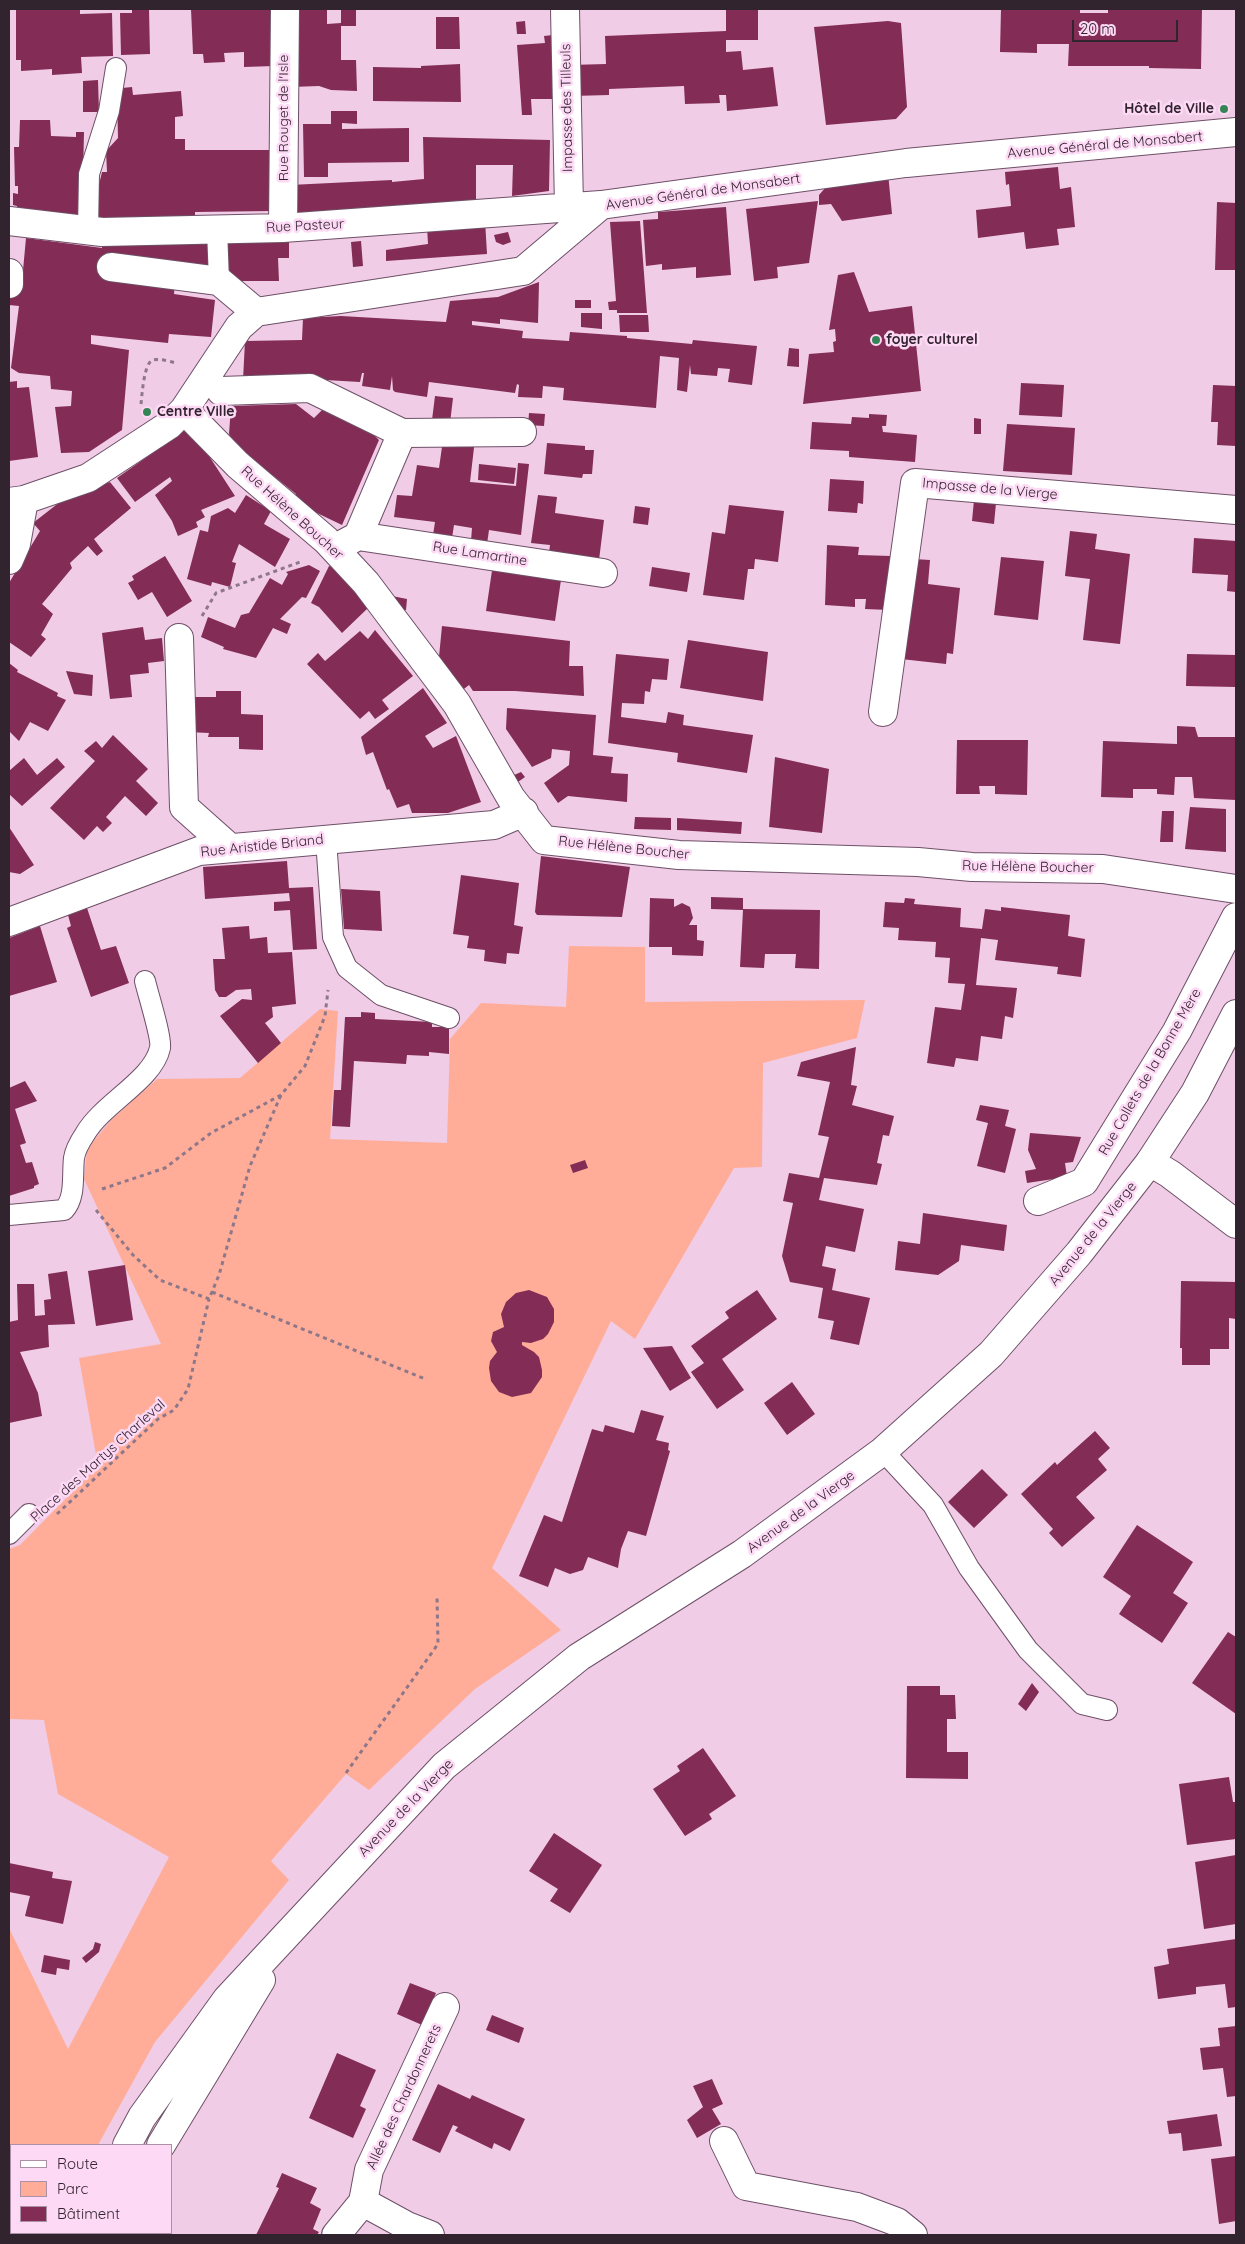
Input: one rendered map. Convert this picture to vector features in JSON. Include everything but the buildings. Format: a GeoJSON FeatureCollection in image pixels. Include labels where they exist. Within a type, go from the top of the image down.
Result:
{"type":"FeatureCollection","features":[{"type":"Feature","properties":{"kind":"street","name":"Rue Rouget de l'Isle"},"geometry":{"type":"LineString","coordinates":[[283,228],[285,9]]}},
{"type":"Feature","properties":{"kind":"street","name":"Impasse des Tilleuls"},"geometry":{"type":"LineString","coordinates":[[565,9],[569,208]]}},
{"type":"Feature","properties":{"kind":"street","name":"Avenue Général de Monsabert"},"geometry":{"type":"LineString","coordinates":[[256,312],[523,270],[601,205],[906,163],[1236,132]]}},
{"type":"Feature","properties":{"kind":"street","name":"Rue Pasteur"},"geometry":{"type":"LineString","coordinates":[[9,221],[102,232],[283,228],[601,205]]}},
{"type":"Feature","properties":{"kind":"street"},"geometry":{"type":"LineString","coordinates":[[9,560],[16,544],[16,501],[88,478],[169,426],[184,410],[239,327],[256,312],[219,281],[111,267]]}},
{"type":"Feature","properties":{"kind":"street"},"geometry":{"type":"LineString","coordinates":[[9,272],[9,284]]}},
{"type":"Feature","properties":{"kind":"street"},"geometry":{"type":"LineString","coordinates":[[221,391],[310,388],[402,433],[522,432]]}},
{"type":"Feature","properties":{"kind":"street","name":"Rue Hélène Boucher"},"geometry":{"type":"LineString","coordinates":[[184,410],[238,465],[334,549],[366,583],[457,704],[511,798],[524,812],[544,840],[679,855],[918,862],[972,867],[1103,868],[1236,889]]}},
{"type":"Feature","properties":{"kind":"street"},"geometry":{"type":"LineString","coordinates":[[334,549],[358,536],[402,433]]}},
{"type":"Feature","properties":{"kind":"street","name":"Impasse de la Vierge"},"geometry":{"type":"LineString","coordinates":[[883,712],[915,483],[1236,510]]}},
{"type":"Feature","properties":{"kind":"street","name":"Rue Lamartine"},"geometry":{"type":"LineString","coordinates":[[358,536],[603,573]]}},
{"type":"Feature","properties":{"kind":"street"},"geometry":{"type":"LineString","coordinates":[[179,638],[184,807],[230,848]]}},
{"type":"Feature","properties":{"kind":"street","name":"Rue Aristide Briand"},"geometry":{"type":"LineString","coordinates":[[9,922],[199,851],[494,825],[524,812]]}},
{"type":"Feature","properties":{"kind":"street","name":"Rue Collets de la Bonne Mère"},"geometry":{"type":"LineString","coordinates":[[1038,1200],[1084,1182],[1177,1031],[1236,917]]}},
{"type":"Feature","properties":{"kind":"street","name":"Avenue de la Vierge"},"geometry":{"type":"LineString","coordinates":[[128,2144],[142,2117],[227,1999],[444,1766],[579,1657],[742,1554],[884,1452],[991,1354],[1079,1254],[1150,1162],[1195,1093],[1236,1014]]}},
{"type":"Feature","properties":{"kind":"street"},"geometry":{"type":"LineString","coordinates":[[1150,1162],[1170,1174],[1236,1224]]}},
{"type":"Feature","properties":{"kind":"street","name":"Avenue de la Vierge"},"geometry":{"type":"LineString","coordinates":[[162,2144],[288,1935]]}},
{"type":"Feature","properties":{"kind":"street","name":"Allée des Chardonnerets"},"geometry":{"type":"LineString","coordinates":[[363,2202],[369,2170],[446,2007]]}},
{"type":"Feature","properties":{"kind":"street"},"geometry":{"type":"LineString","coordinates":[[724,2141],[746,2186],[857,2207],[897,2222],[913,2235]]}},
{"type":"Feature","properties":{"kind":"street"},"geometry":{"type":"LineString","coordinates":[[336,2235],[363,2202],[406,2226],[430,2235]]}},
{"type":"Feature","properties":{"kind":"lane"},"geometry":{"type":"LineString","coordinates":[[88,230],[88,174],[111,103],[116,68]]}},
{"type":"Feature","properties":{"kind":"lane"},"geometry":{"type":"LineString","coordinates":[[217,229],[219,281]]}},
{"type":"Feature","properties":{"kind":"lane"},"geometry":{"type":"LineString","coordinates":[[326,840],[333,937],[347,968],[381,995],[449,1018]]}},
{"type":"Feature","properties":{"kind":"lane"},"geometry":{"type":"LineString","coordinates":[[9,1215],[64,1210],[77,1196],[75,1156],[84,1134],[100,1113],[145,1074],[158,1054],[160,1046],[145,981]]}},
{"type":"Feature","properties":{"kind":"lane"},"geometry":{"type":"LineString","coordinates":[[884,1452],[933,1505],[969,1568],[1028,1650],[1082,1704],[1107,1710]]}},
{"type":"Feature","properties":{"kind":"lane"},"geometry":{"type":"LineString","coordinates":[[9,1534],[29,1514]]}},
{"type":"Feature","properties":{"kind":"path"},"geometry":{"type":"LineString","coordinates":[[179,638],[191,634],[216,594],[334,549]]}},
{"type":"Feature","properties":{"kind":"path","name":"Place des Martys Charleval"},"geometry":{"type":"LineString","coordinates":[[54,1517],[158,1419],[174,1410],[188,1389],[209,1299],[250,1166],[281,1095],[305,1066],[325,1016],[330,972],[347,968]]}},
{"type":"Feature","properties":{"kind":"path","name":"Place des Martys Charleval"},"geometry":{"type":"LineString","coordinates":[[77,1196],[165,1168],[211,1133],[281,1095]]}},
{"type":"Feature","properties":{"kind":"path"},"geometry":{"type":"LineString","coordinates":[[77,1196],[133,1255],[160,1280],[209,1299]]}},
{"type":"Feature","properties":{"kind":"path"},"geometry":{"type":"LineString","coordinates":[[212,1292],[425,1379]]}},
{"type":"Feature","properties":{"kind":"path"},"geometry":{"type":"LineString","coordinates":[[346,1773],[438,1644],[438,1596]]}},
{"type":"Feature","properties":{"kind":"green space"},"geometry":{"type":"Polygon","coordinates":[[[569,946],[645,947],[645,1002],[865,1000],[857,1038],[763,1063],[762,1167],[734,1168],[635,1339],[611,1321],[492,1568],[561,1630],[475,1689],[369,1790],[346,1774],[271,1861],[289,1880],[155,2042],[99,2144],[10,2144],[10,2234],[52,2234],[9,2235],[9,1928],[68,2049],[169,1857],[58,1794],[44,1720],[9,1719],[9,1549],[20,1545],[98,1466],[79,1358],[161,1344],[84,1179],[87,1149],[111,1120],[157,1079],[240,1078],[320,1009],[338,1011],[330,1139],[447,1143],[450,1039],[481,1003],[566,1007],[569,946]]]}},
{"type":"Feature","properties":{"kind":"place","name":"Hôtel de Ville"},"geometry":{"type":"Point","coordinates":[1224,109]}},
{"type":"Feature","properties":{"kind":"place","name":"foyer culturel"},"geometry":{"type":"Point","coordinates":[876,340]}},
{"type":"Feature","properties":{"kind":"place","name":"Centre Ville"},"geometry":{"type":"Point","coordinates":[147,412]}}]}
